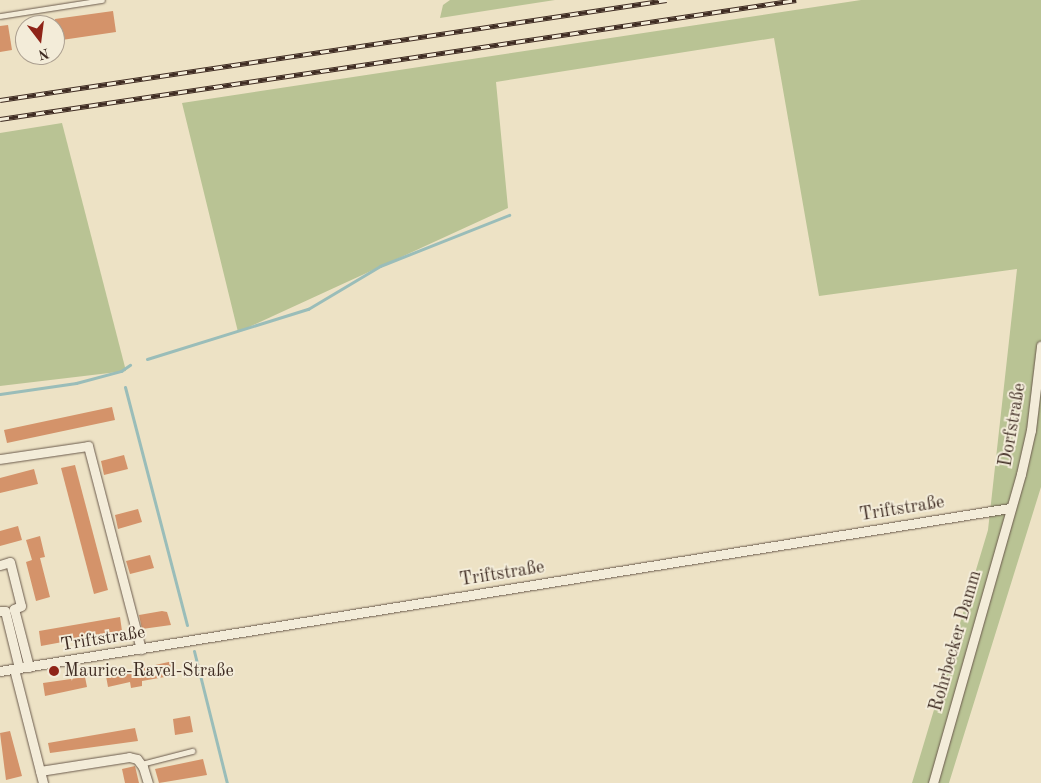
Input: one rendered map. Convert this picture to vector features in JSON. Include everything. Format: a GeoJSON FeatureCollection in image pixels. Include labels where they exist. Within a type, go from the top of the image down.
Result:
{"type":"FeatureCollection","features":[{"type":"Feature","properties":{"kind":"street","name":"Dorfstraße"},"geometry":{"type":"LineString","coordinates":[[1010,508],[1031,430],[1041,346]]}},
{"type":"Feature","properties":{"kind":"street"},"geometry":{"type":"LineString","coordinates":[[0,459],[88,446],[141,649]]}},
{"type":"Feature","properties":{"kind":"street","name":"Triftstraße"},"geometry":{"type":"LineString","coordinates":[[0,672],[1010,508]]}},
{"type":"Feature","properties":{"kind":"street","name":"Rohrbecker Damm"},"geometry":{"type":"LineString","coordinates":[[933,783],[1010,508]]}},
{"type":"Feature","properties":{"kind":"street"},"geometry":{"type":"LineString","coordinates":[[0,565],[10,562],[21,606],[6,611]]}},
{"type":"Feature","properties":{"kind":"street"},"geometry":{"type":"LineString","coordinates":[[6,611],[29,667]]}},
{"type":"Feature","properties":{"kind":"street"},"geometry":{"type":"LineString","coordinates":[[6,611],[43,783]]}},
{"type":"Feature","properties":{"kind":"street"},"geometry":{"type":"LineString","coordinates":[[40,771],[129,757],[141,764],[148,783]]}},
{"type":"Feature","properties":{"kind":"lane"},"geometry":{"type":"LineString","coordinates":[[0,16],[102,0]]}},
{"type":"Feature","properties":{"kind":"lane"},"geometry":{"type":"LineString","coordinates":[[141,764],[192,751]]}},
{"type":"Feature","properties":{"kind":"green space"},"geometry":{"type":"Polygon","coordinates":[[[450,0],[555,0],[440,18],[443,5],[450,0]]]}},
{"type":"Feature","properties":{"kind":"green space"},"geometry":{"type":"Polygon","coordinates":[[[861,0],[1041,0],[1041,487],[949,783],[912,783],[988,530],[1017,269],[819,296],[774,38],[496,82],[508,208],[238,332],[182,103],[861,0]]]}},
{"type":"Feature","properties":{"kind":"green space"},"geometry":{"type":"Polygon","coordinates":[[[62,123],[126,371],[0,386],[0,133],[62,123]]]}},
{"type":"Feature","properties":{"kind":"building"},"geometry":{"type":"Polygon","coordinates":[[[113,11],[116,32],[65,40],[65,18],[113,11]]]}},
{"type":"Feature","properties":{"kind":"building"},"geometry":{"type":"Polygon","coordinates":[[[8,25],[12,50],[0,52],[0,26],[8,25]]]}},
{"type":"Feature","properties":{"kind":"building"},"geometry":{"type":"Polygon","coordinates":[[[112,407],[115,420],[7,443],[4,430],[112,407]]]}},
{"type":"Feature","properties":{"kind":"building"},"geometry":{"type":"Polygon","coordinates":[[[124,455],[128,469],[104,475],[101,461],[124,455]]]}},
{"type":"Feature","properties":{"kind":"building"},"geometry":{"type":"Polygon","coordinates":[[[75,465],[108,590],[94,594],[61,468],[75,465]]]}},
{"type":"Feature","properties":{"kind":"building"},"geometry":{"type":"Polygon","coordinates":[[[34,469],[38,484],[0,493],[0,478],[34,469]]]}},
{"type":"Feature","properties":{"kind":"building"},"geometry":{"type":"Polygon","coordinates":[[[138,509],[142,522],[118,529],[115,515],[138,509]]]}},
{"type":"Feature","properties":{"kind":"building"},"geometry":{"type":"Polygon","coordinates":[[[18,526],[22,540],[0,546],[0,531],[18,526]]]}},
{"type":"Feature","properties":{"kind":"building"},"geometry":{"type":"Polygon","coordinates":[[[40,536],[45,557],[40,558],[50,597],[36,601],[26,562],[32,560],[26,540],[40,536]]]}},
{"type":"Feature","properties":{"kind":"building"},"geometry":{"type":"Polygon","coordinates":[[[150,555],[154,568],[130,574],[126,561],[150,555]]]}},
{"type":"Feature","properties":{"kind":"building"},"geometry":{"type":"Polygon","coordinates":[[[162,611],[167,612],[171,625],[142,629],[139,615],[162,611]]]}},
{"type":"Feature","properties":{"kind":"building"},"geometry":{"type":"Polygon","coordinates":[[[120,617],[122,631],[41,646],[39,631],[120,617]]]}},
{"type":"Feature","properties":{"kind":"building"},"geometry":{"type":"Polygon","coordinates":[[[173,661],[176,675],[142,681],[142,686],[131,688],[130,682],[108,687],[106,676],[173,661]]]}},
{"type":"Feature","properties":{"kind":"building"},"geometry":{"type":"Polygon","coordinates":[[[85,677],[87,687],[45,696],[43,683],[85,677]]]}},
{"type":"Feature","properties":{"kind":"building"},"geometry":{"type":"Polygon","coordinates":[[[190,716],[193,732],[175,735],[173,719],[190,716]]]}},
{"type":"Feature","properties":{"kind":"building"},"geometry":{"type":"Polygon","coordinates":[[[135,728],[138,741],[50,753],[48,743],[135,728]]]}},
{"type":"Feature","properties":{"kind":"building"},"geometry":{"type":"Polygon","coordinates":[[[10,731],[22,776],[6,780],[0,733],[10,731]]]}},
{"type":"Feature","properties":{"kind":"building"},"geometry":{"type":"Polygon","coordinates":[[[203,759],[207,775],[159,783],[155,769],[203,759]]]}},
{"type":"Feature","properties":{"kind":"building"},"geometry":{"type":"Polygon","coordinates":[[[135,766],[139,783],[125,783],[122,769],[135,766]]]}},
{"type":"Feature","properties":{"kind":"waterway"},"geometry":{"type":"LineString","coordinates":[[147,359],[308,309],[380,266],[509,215]]}},
{"type":"Feature","properties":{"kind":"waterway"},"geometry":{"type":"LineString","coordinates":[[0,394],[76,383],[121,371],[130,365]]}},
{"type":"Feature","properties":{"kind":"waterway"},"geometry":{"type":"LineString","coordinates":[[125,387],[187,625]]}},
{"type":"Feature","properties":{"kind":"waterway"},"geometry":{"type":"LineString","coordinates":[[194,651],[227,783]]}},
{"type":"Feature","properties":{"kind":"railway"},"geometry":{"type":"LineString","coordinates":[[0,100],[667,0]]}},
{"type":"Feature","properties":{"kind":"railway"},"geometry":{"type":"LineString","coordinates":[[0,119],[796,0]]}},
{"type":"Feature","properties":{"kind":"place","name":"Maurice-Ravel-Straße"},"geometry":{"type":"Point","coordinates":[54,671]}}]}
